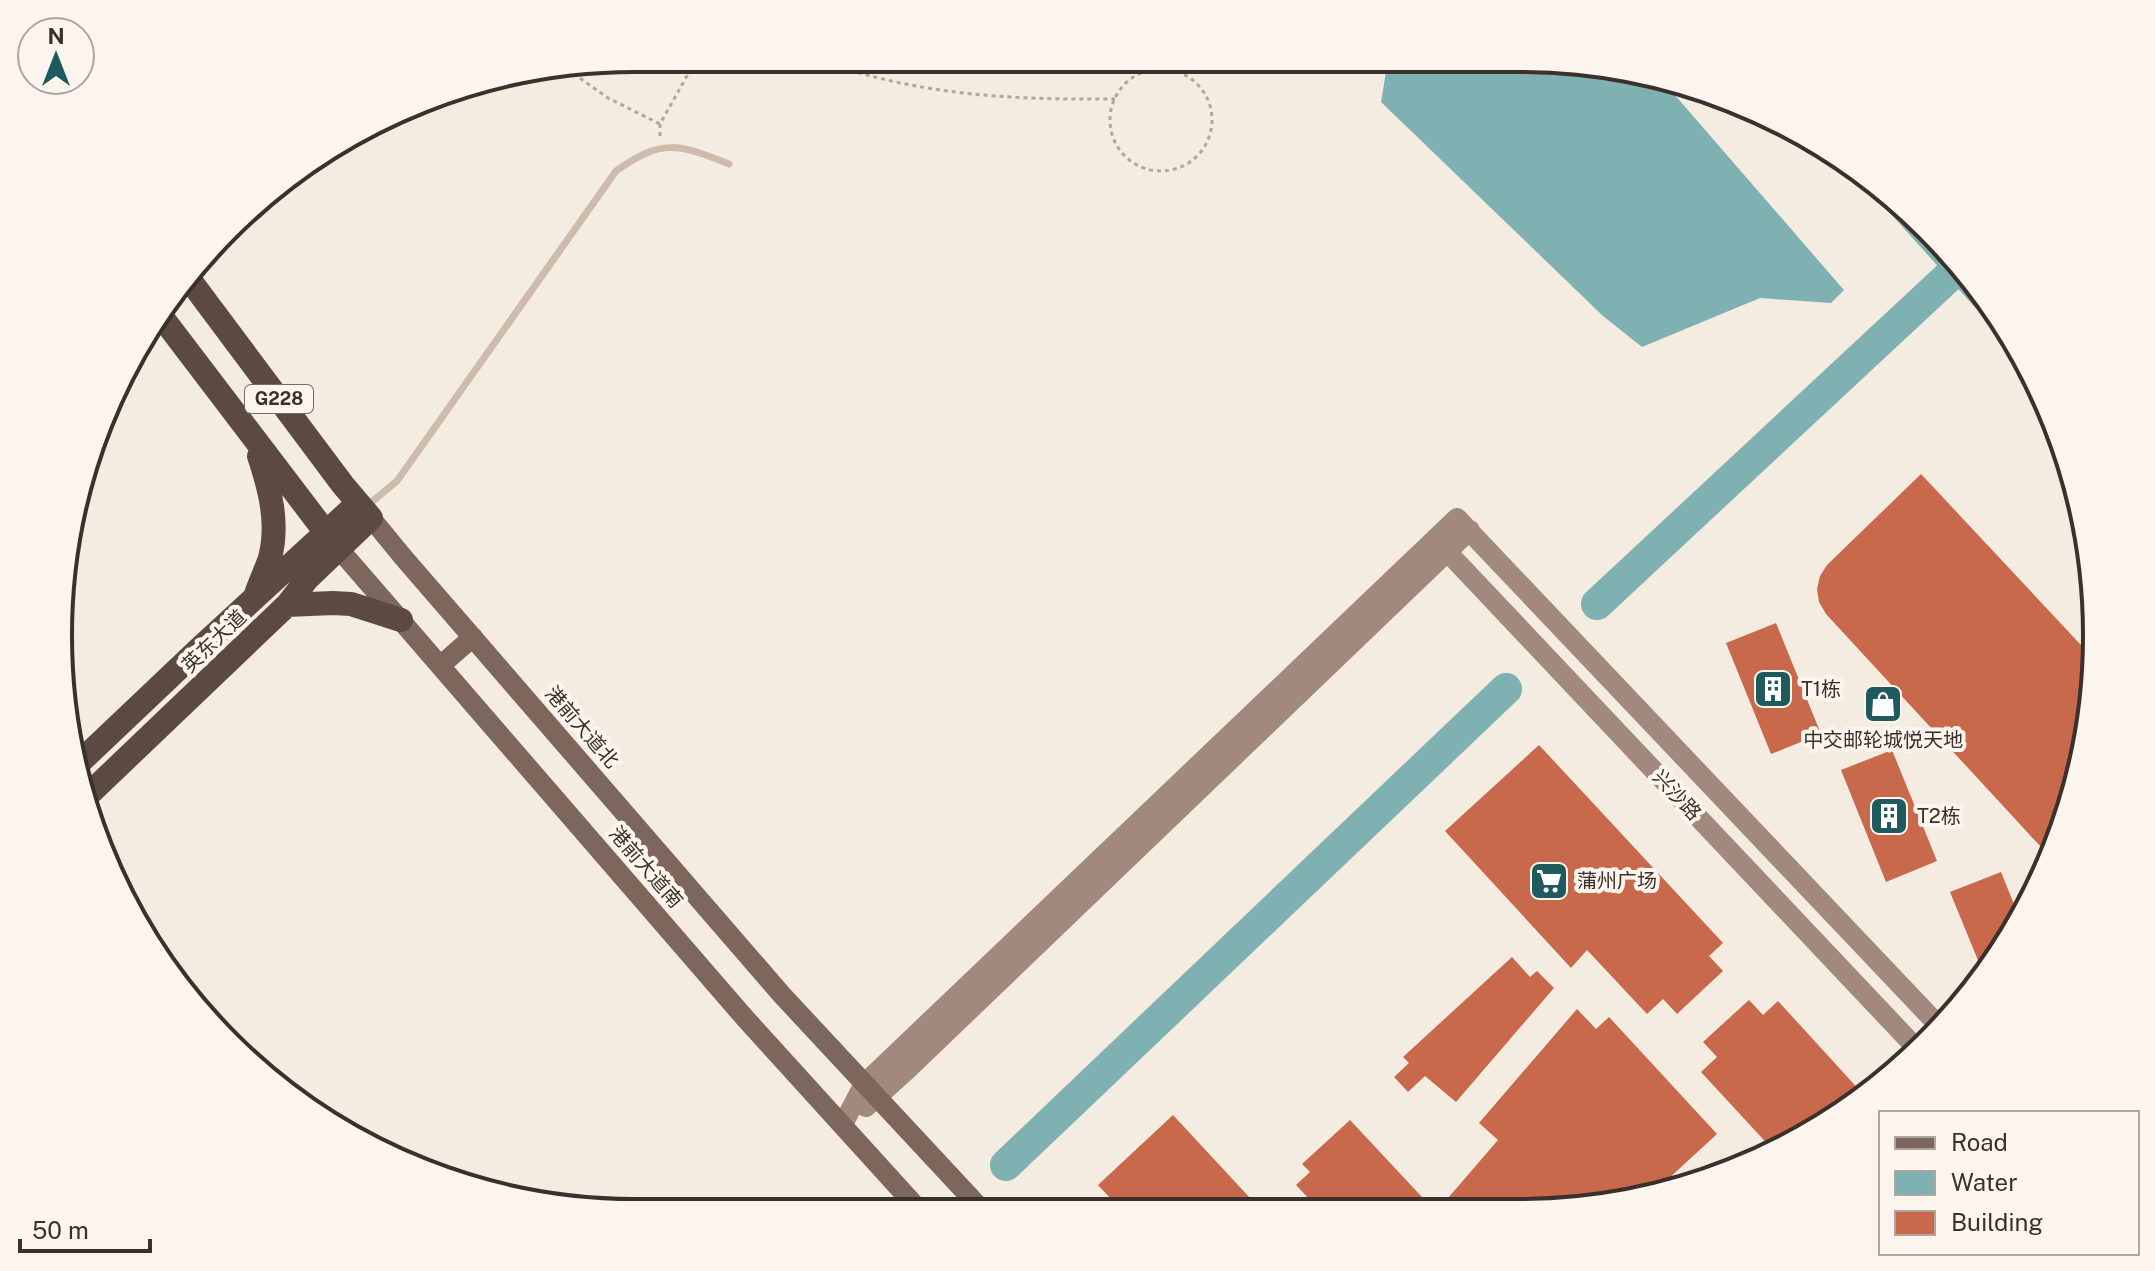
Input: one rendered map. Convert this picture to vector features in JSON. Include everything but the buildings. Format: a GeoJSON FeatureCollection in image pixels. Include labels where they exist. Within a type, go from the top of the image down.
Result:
{"type":"FeatureCollection","features":[{"type":"Feature","properties":{"kind":"highway","name":"港前大道北"},"geometry":{"type":"LineString","coordinates":[[194,285],[364,510]]}},
{"type":"Feature","properties":{"kind":"highway","name":"G228"},"geometry":{"type":"LineString","coordinates":[[166,323],[332,540]]}},
{"type":"Feature","properties":{"kind":"highway"},"geometry":{"type":"LineString","coordinates":[[232,409],[269,386]]}},
{"type":"Feature","properties":{"kind":"highway"},"geometry":{"type":"LineString","coordinates":[[254,438],[270,490],[274,532],[270,557],[254,600]]}},
{"type":"Feature","properties":{"kind":"highway","name":"英东大道"},"geometry":{"type":"LineString","coordinates":[[86,757],[254,600],[332,540],[364,510]]}},
{"type":"Feature","properties":{"kind":"highway","name":"英东大道"},"geometry":{"type":"LineString","coordinates":[[94,790],[287,605],[332,540]]}},
{"type":"Feature","properties":{"kind":"highway"},"geometry":{"type":"LineString","coordinates":[[287,605],[351,604],[401,620]]}},
{"type":"Feature","properties":{"kind":"main road","name":"港前大道北"},"geometry":{"type":"LineString","coordinates":[[364,510],[782,995],[972,1199]]}},
{"type":"Feature","properties":{"kind":"main road","name":"港前大道南"},"geometry":{"type":"LineString","coordinates":[[332,540],[744,1017],[909,1199]]}},
{"type":"Feature","properties":{"kind":"main road"},"geometry":{"type":"LineString","coordinates":[[440,666],[473,637]]}},
{"type":"Feature","properties":{"kind":"street","name":"兴沙路"},"geometry":{"type":"LineString","coordinates":[[1910,1041],[1441,545],[1464,524],[1932,1019]]}},
{"type":"Feature","properties":{"kind":"street"},"geometry":{"type":"LineString","coordinates":[[843,1124],[871,1091],[1441,545]]}},
{"type":"Feature","properties":{"kind":"lane"},"geometry":{"type":"LineString","coordinates":[[364,510],[397,481],[616,171],[638,155],[666,146],[729,164]]}},
{"type":"Feature","properties":{"kind":"path"},"geometry":{"type":"LineString","coordinates":[[661,148],[660,124],[689,72]]}},
{"type":"Feature","properties":{"kind":"path"},"geometry":{"type":"LineString","coordinates":[[857,72],[943,92],[1040,100],[1115,99]]}},
{"type":"Feature","properties":{"kind":"path"},"geometry":{"type":"LineString","coordinates":[[1144,72],[1127,81],[1115,99],[1110,126],[1114,142],[1137,165],[1169,171],[1186,165],[1200,155],[1209,140],[1213,123],[1211,105],[1203,89],[1190,77],[1179,72]]}},
{"type":"Feature","properties":{"kind":"path"},"geometry":{"type":"LineString","coordinates":[[576,75],[608,98],[660,124]]}},
{"type":"Feature","properties":{"kind":"water"},"geometry":{"type":"Polygon","coordinates":[[[1386,72],[1556,73],[1629,83],[1674,94],[1844,290],[1831,303],[1760,298],[1642,347],[1603,316],[1381,102],[1386,72]]]}},
{"type":"Feature","properties":{"kind":"water"},"geometry":{"type":"Polygon","coordinates":[[[1883,205],[1943,264],[1988,321],[1883,205]]]}},
{"type":"Feature","properties":{"kind":"pier"},"geometry":{"type":"Polygon","coordinates":[[[1674,94],[1681,96],[1847,288],[1847,293],[1674,94]]]}},
{"type":"Feature","properties":{"kind":"waterway"},"geometry":{"type":"LineString","coordinates":[[1597,604],[1951,274]]}},
{"type":"Feature","properties":{"kind":"waterway"},"geometry":{"type":"LineString","coordinates":[[1006,1165],[1506,689]]}},
{"type":"Feature","properties":{"kind":"place","name":"T1栋"},"geometry":{"type":"Point","coordinates":[1773,689]}},
{"type":"Feature","properties":{"kind":"place","name":"中交邮轮城悦天地"},"geometry":{"type":"Point","coordinates":[1883,704]}},
{"type":"Feature","properties":{"kind":"place","name":"T2栋"},"geometry":{"type":"Point","coordinates":[1889,816]}},
{"type":"Feature","properties":{"kind":"place","name":"蒲州广场"},"geometry":{"type":"Point","coordinates":[1549,881]}}]}
